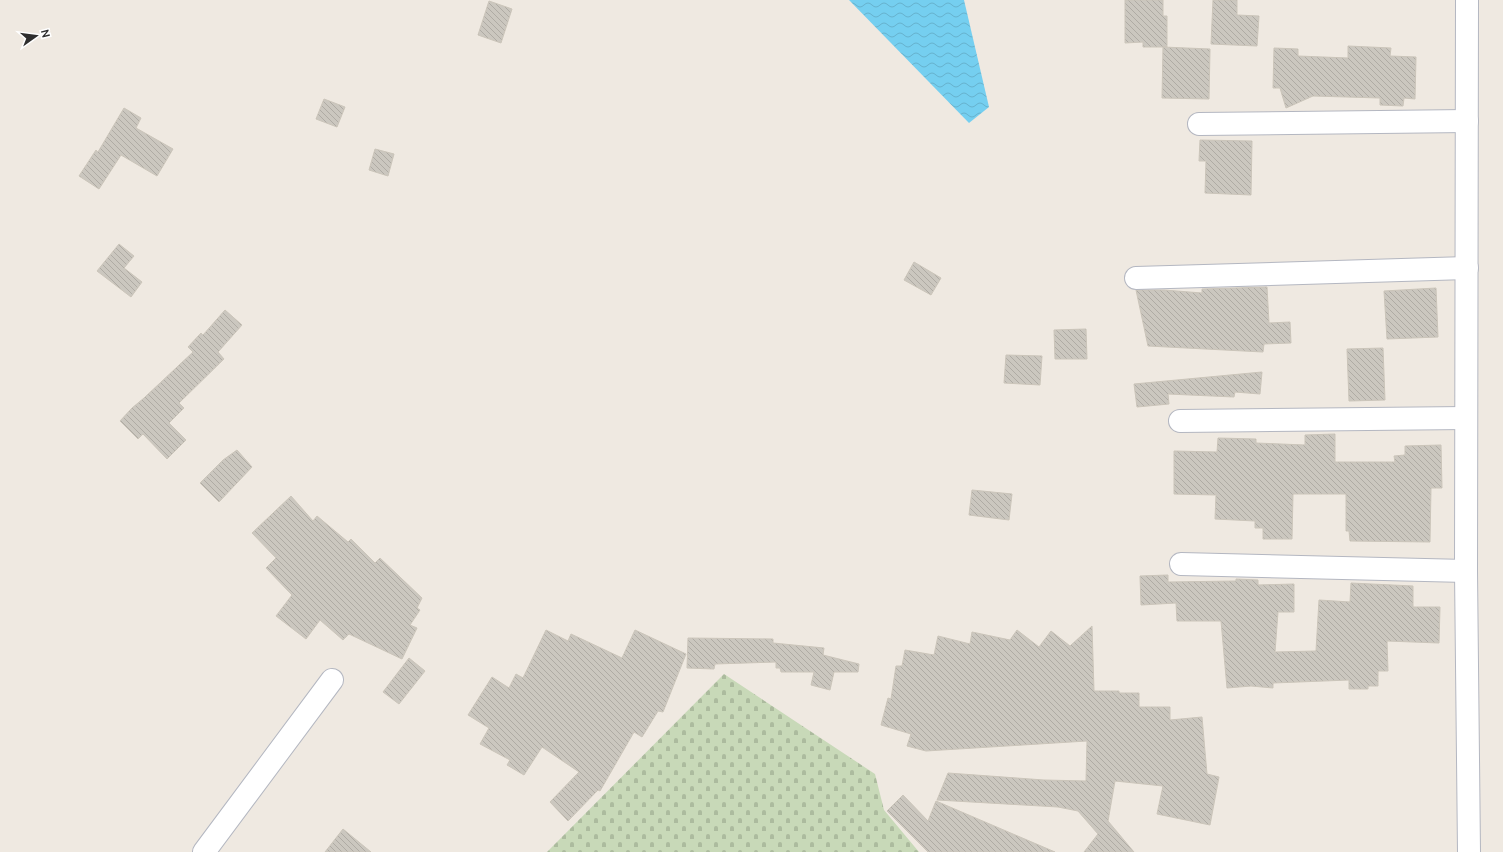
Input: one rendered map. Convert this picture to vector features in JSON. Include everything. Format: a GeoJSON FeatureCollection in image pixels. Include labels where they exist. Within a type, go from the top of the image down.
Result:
{"type":"FeatureCollection","features":[{"type":"Feature","properties":{"kind":"street"},"geometry":{"type":"LineString","coordinates":[[1467,0],[1466,571],[1469,852]]}},
{"type":"Feature","properties":{"kind":"street"},"geometry":{"type":"LineString","coordinates":[[1199,124],[1467,121]]}},
{"type":"Feature","properties":{"kind":"street"},"geometry":{"type":"LineString","coordinates":[[1136,278],[1467,268]]}},
{"type":"Feature","properties":{"kind":"street"},"geometry":{"type":"LineString","coordinates":[[1180,421],[1466,418]]}},
{"type":"Feature","properties":{"kind":"street"},"geometry":{"type":"LineString","coordinates":[[1181,564],[1466,571]]}},
{"type":"Feature","properties":{"kind":"street"},"geometry":{"type":"LineString","coordinates":[[204,852],[332,680]]}},
{"type":"Feature","properties":{"kind":"green space"},"geometry":{"type":"Polygon","coordinates":[[[724,674],[875,774],[884,810],[919,852],[547,852],[724,674]]]}},
{"type":"Feature","properties":{"kind":"water"},"geometry":{"type":"Polygon","coordinates":[[[849,0],[964,0],[989,107],[969,123],[849,0]]]}},
{"type":"Feature","properties":{"kind":"building"},"geometry":{"type":"Polygon","coordinates":[[[1125,0],[1163,0],[1163,16],[1167,16],[1167,47],[1143,47],[1143,42],[1125,43],[1125,0]]]}},
{"type":"Feature","properties":{"kind":"building"},"geometry":{"type":"Polygon","coordinates":[[[1213,0],[1237,0],[1237,15],[1259,16],[1257,46],[1211,44],[1213,0]]]}},
{"type":"Feature","properties":{"kind":"building"},"geometry":{"type":"Polygon","coordinates":[[[489,1],[512,9],[501,43],[478,35],[489,1]]]}},
{"type":"Feature","properties":{"kind":"building"},"geometry":{"type":"Polygon","coordinates":[[[1348,46],[1391,48],[1390,56],[1416,57],[1415,99],[1404,98],[1403,106],[1380,105],[1380,98],[1313,96],[1286,108],[1280,88],[1273,88],[1274,48],[1298,49],[1298,56],[1348,58],[1348,46]]]}},
{"type":"Feature","properties":{"kind":"building"},"geometry":{"type":"Polygon","coordinates":[[[1163,47],[1210,49],[1209,99],[1162,98],[1163,47]]]}},
{"type":"Feature","properties":{"kind":"building"},"geometry":{"type":"Polygon","coordinates":[[[324,99],[345,107],[337,127],[316,119],[324,99]]]}},
{"type":"Feature","properties":{"kind":"building"},"geometry":{"type":"Polygon","coordinates":[[[124,108],[141,118],[136,128],[173,149],[157,176],[121,155],[99,189],[79,176],[96,150],[98,152],[124,108]]]}},
{"type":"Feature","properties":{"kind":"building"},"geometry":{"type":"Polygon","coordinates":[[[1200,140],[1252,141],[1251,195],[1205,193],[1206,161],[1199,161],[1200,140]]]}},
{"type":"Feature","properties":{"kind":"building"},"geometry":{"type":"Polygon","coordinates":[[[375,149],[394,154],[388,176],[369,170],[375,149]]]}},
{"type":"Feature","properties":{"kind":"building"},"geometry":{"type":"Polygon","coordinates":[[[119,244],[134,256],[124,268],[142,282],[131,297],[97,271],[119,244]]]}},
{"type":"Feature","properties":{"kind":"building"},"geometry":{"type":"Polygon","coordinates":[[[914,262],[941,278],[931,295],[904,280],[914,262]]]}},
{"type":"Feature","properties":{"kind":"building"},"geometry":{"type":"Polygon","coordinates":[[[1267,287],[1269,323],[1290,322],[1291,343],[1264,344],[1263,352],[1148,346],[1136,290],[1164,290],[1202,293],[1202,289],[1267,287]]]}},
{"type":"Feature","properties":{"kind":"building"},"geometry":{"type":"Polygon","coordinates":[[[1436,288],[1438,337],[1387,339],[1384,291],[1436,288]]]}},
{"type":"Feature","properties":{"kind":"building"},"geometry":{"type":"Polygon","coordinates":[[[225,310],[242,325],[218,352],[224,359],[179,403],[184,408],[169,423],[186,440],[167,459],[143,434],[138,439],[120,421],[132,408],[193,352],[188,347],[201,333],[203,335],[225,310]]]}},
{"type":"Feature","properties":{"kind":"building"},"geometry":{"type":"Polygon","coordinates":[[[1086,329],[1087,359],[1055,359],[1054,330],[1086,329]]]}},
{"type":"Feature","properties":{"kind":"building"},"geometry":{"type":"Polygon","coordinates":[[[1383,348],[1385,400],[1349,401],[1347,349],[1383,348]]]}},
{"type":"Feature","properties":{"kind":"building"},"geometry":{"type":"Polygon","coordinates":[[[1006,355],[1042,356],[1040,385],[1004,383],[1006,355]]]}},
{"type":"Feature","properties":{"kind":"building"},"geometry":{"type":"Polygon","coordinates":[[[1262,372],[1260,394],[1235,392],[1234,397],[1168,394],[1169,404],[1137,407],[1134,384],[1262,372]]]}},
{"type":"Feature","properties":{"kind":"building"},"geometry":{"type":"Polygon","coordinates":[[[1335,434],[1335,462],[1395,462],[1394,456],[1405,455],[1405,446],[1441,445],[1442,488],[1431,488],[1430,542],[1350,541],[1349,531],[1346,531],[1346,494],[1293,494],[1292,539],[1263,539],[1263,528],[1255,528],[1255,521],[1215,519],[1216,495],[1174,494],[1174,451],[1217,452],[1218,438],[1256,439],[1256,443],[1305,445],[1305,435],[1335,434]]]}},
{"type":"Feature","properties":{"kind":"building"},"geometry":{"type":"Polygon","coordinates":[[[237,450],[252,467],[219,502],[200,483],[223,460],[237,450]]]}},
{"type":"Feature","properties":{"kind":"building"},"geometry":{"type":"Polygon","coordinates":[[[972,490],[1012,494],[1009,520],[969,515],[972,490]]]}},
{"type":"Feature","properties":{"kind":"building"},"geometry":{"type":"Polygon","coordinates":[[[291,496],[313,521],[317,516],[348,542],[351,539],[375,563],[380,558],[422,598],[417,608],[420,610],[410,625],[417,628],[402,659],[349,634],[343,640],[320,620],[306,639],[276,616],[292,595],[266,568],[276,558],[252,533],[291,496]]]}},
{"type":"Feature","properties":{"kind":"building"},"geometry":{"type":"Polygon","coordinates":[[[1168,575],[1168,582],[1236,581],[1236,579],[1258,580],[1258,585],[1294,584],[1294,612],[1278,612],[1275,652],[1316,651],[1319,600],[1350,602],[1351,583],[1413,586],[1413,607],[1440,607],[1439,643],[1387,641],[1388,671],[1378,671],[1378,686],[1368,686],[1368,689],[1349,689],[1349,680],[1273,683],[1273,688],[1251,686],[1227,688],[1221,621],[1177,621],[1176,603],[1141,605],[1140,576],[1168,575]]]}},
{"type":"Feature","properties":{"kind":"building"},"geometry":{"type":"Polygon","coordinates":[[[1092,626],[1094,691],[1139,693],[1139,707],[1170,707],[1170,720],[1202,717],[1207,774],[1219,777],[1210,825],[1157,814],[1163,786],[1115,781],[1108,821],[1134,852],[1084,852],[1098,834],[1078,811],[1058,807],[937,800],[948,773],[1044,780],[1086,781],[1087,741],[926,751],[907,746],[911,734],[881,725],[888,698],[891,699],[896,666],[902,666],[905,650],[934,655],[938,636],[970,644],[972,632],[1010,640],[1017,630],[1039,647],[1051,631],[1070,646],[1092,626]]]}},
{"type":"Feature","properties":{"kind":"building"},"geometry":{"type":"Polygon","coordinates":[[[546,630],[568,641],[571,634],[622,658],[635,630],[686,654],[663,712],[658,711],[642,737],[634,732],[600,791],[598,790],[568,821],[550,802],[579,772],[542,747],[524,775],[507,765],[510,760],[480,744],[489,728],[468,715],[492,677],[509,688],[516,674],[523,678],[546,630]]]}},
{"type":"Feature","properties":{"kind":"building"},"geometry":{"type":"Polygon","coordinates":[[[688,638],[773,639],[773,643],[824,648],[823,655],[859,664],[858,672],[834,672],[830,690],[811,685],[814,672],[781,672],[780,668],[776,668],[776,662],[715,664],[714,669],[687,668],[688,638]]]}},
{"type":"Feature","properties":{"kind":"building"},"geometry":{"type":"Polygon","coordinates":[[[409,658],[425,671],[399,704],[383,692],[409,658]]]}},
{"type":"Feature","properties":{"kind":"building"},"geometry":{"type":"Polygon","coordinates":[[[903,795],[928,821],[936,801],[1055,852],[928,852],[887,811],[903,795]]]}},
{"type":"Feature","properties":{"kind":"building"},"geometry":{"type":"Polygon","coordinates":[[[343,829],[371,852],[325,852],[343,829]]]}}]}
